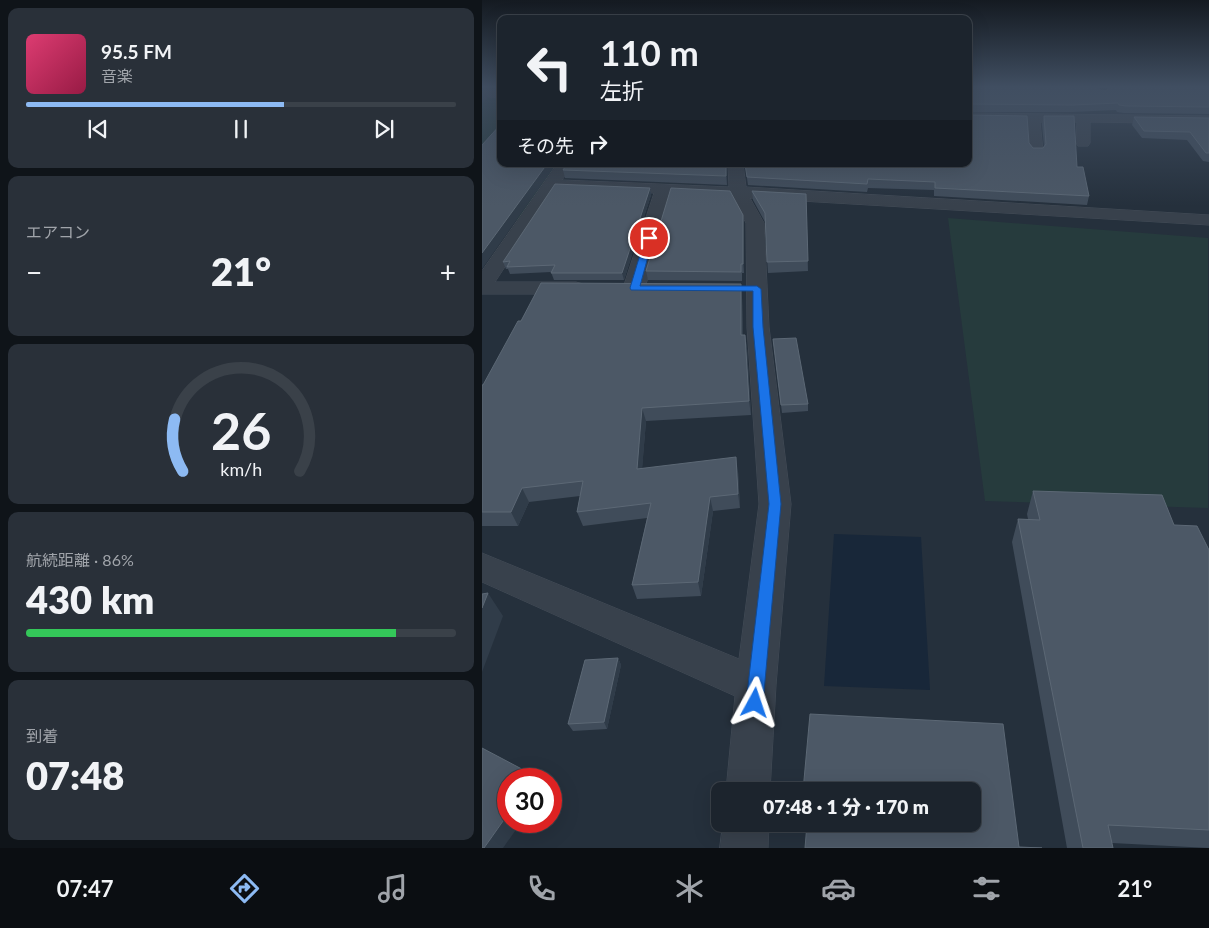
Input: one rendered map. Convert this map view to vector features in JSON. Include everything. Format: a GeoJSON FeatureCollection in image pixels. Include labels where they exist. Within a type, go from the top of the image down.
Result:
{"type":"FeatureCollection","features":[{"type":"Feature","properties":{"kind":"street"},"geometry":{"type":"LineString","coordinates":[[1033,127],[1036,152]]}},
{"type":"Feature","properties":{"kind":"street"},"geometry":{"type":"LineString","coordinates":[[1083,143],[1084,127]]}},
{"type":"Feature","properties":{"kind":"street"},"geometry":{"type":"LineString","coordinates":[[482,287],[563,167]]}},
{"type":"Feature","properties":{"kind":"street"},"geometry":{"type":"LineString","coordinates":[[552,184],[664,189],[737,178],[1208,220]]}},
{"type":"Feature","properties":{"kind":"street"},"geometry":{"type":"LineString","coordinates":[[737,178],[755,222],[748,289],[758,327],[775,504],[756,685],[749,782]]}},
{"type":"Feature","properties":{"kind":"street"},"geometry":{"type":"LineString","coordinates":[[482,287],[625,288],[664,189]]}},
{"type":"Feature","properties":{"kind":"street"},"geometry":{"type":"LineString","coordinates":[[482,568],[756,685]]}},
{"type":"Feature","properties":{"kind":"street"},"geometry":{"type":"LineString","coordinates":[[744,848],[745,832]]}},
{"type":"Feature","properties":{"kind":"green space"},"geometry":{"type":"Polygon","coordinates":[[[482,127],[497,127],[497,167],[554,167],[518,220],[482,221],[482,127]]]}},
{"type":"Feature","properties":{"kind":"green space"},"geometry":{"type":"Polygon","coordinates":[[[948,218],[1208,238],[1208,508],[985,501],[948,218]]]}},
{"type":"Feature","properties":{"kind":"water"},"geometry":{"type":"Polygon","coordinates":[[[834,534],[921,537],[930,690],[824,686],[834,534]]]}},
{"type":"Feature","properties":{"kind":"building"},"geometry":{"type":"Polygon","coordinates":[[[972,127],[1028,127],[1029,143],[1033,148],[1043,148],[1046,144],[1045,127],[1075,127],[1077,167],[1083,167],[1089,196],[935,188],[935,182],[868,179],[867,184],[747,177],[745,167],[972,167],[972,127]]]}},
{"type":"Feature","properties":{"kind":"building"},"geometry":{"type":"Polygon","coordinates":[[[1141,127],[1209,127],[1209,153],[1206,153],[1190,132],[1144,131],[1141,127]]]}},
{"type":"Feature","properties":{"kind":"building"},"geometry":{"type":"Polygon","coordinates":[[[497,128],[497,167],[545,167],[482,253],[482,145],[497,128]]]}},
{"type":"Feature","properties":{"kind":"building"},"geometry":{"type":"Polygon","coordinates":[[[565,167],[726,167],[726,176],[563,170],[565,167]]]}},
{"type":"Feature","properties":{"kind":"building"},"geometry":{"type":"Polygon","coordinates":[[[555,184],[650,188],[622,273],[551,273],[555,265],[507,267],[510,261],[503,262],[555,184]]]}},
{"type":"Feature","properties":{"kind":"building"},"geometry":{"type":"Polygon","coordinates":[[[671,188],[730,191],[743,215],[743,264],[741,264],[741,272],[646,271],[671,188]]]}},
{"type":"Feature","properties":{"kind":"building"},"geometry":{"type":"Polygon","coordinates":[[[752,191],[806,194],[808,261],[767,262],[765,213],[752,191]]]}},
{"type":"Feature","properties":{"kind":"building"},"geometry":{"type":"Polygon","coordinates":[[[541,283],[741,284],[741,335],[745,335],[749,401],[642,408],[637,469],[736,457],[738,494],[710,497],[698,582],[632,585],[651,503],[577,512],[583,481],[522,488],[511,512],[482,512],[482,385],[518,321],[521,321],[541,283]]]}},
{"type":"Feature","properties":{"kind":"building"},"geometry":{"type":"Polygon","coordinates":[[[796,338],[808,404],[781,405],[773,339],[796,338]]]}},
{"type":"Feature","properties":{"kind":"building"},"geometry":{"type":"Polygon","coordinates":[[[1033,491],[1162,495],[1174,525],[1197,526],[1209,550],[1209,830],[1108,825],[1113,848],[1083,848],[1018,519],[1040,520],[1033,491]]]}},
{"type":"Feature","properties":{"kind":"building"},"geometry":{"type":"Polygon","coordinates":[[[488,593],[482,608],[482,594],[488,593]]]}},
{"type":"Feature","properties":{"kind":"building"},"geometry":{"type":"Polygon","coordinates":[[[618,658],[604,722],[568,724],[585,660],[618,658]]]}},
{"type":"Feature","properties":{"kind":"building"},"geometry":{"type":"Polygon","coordinates":[[[810,714],[1003,724],[1019,847],[1042,848],[805,848],[806,832],[981,832],[981,782],[804,782],[810,714]]]}},
{"type":"Feature","properties":{"kind":"building"},"geometry":{"type":"Polygon","coordinates":[[[482,748],[520,768],[497,768],[497,830],[484,848],[482,848],[482,748]]]}},
{"type":"Feature","properties":{"kind":"route"},"geometry":{"type":"LineString","coordinates":[[649,238],[634,288],[757,289],[758,327],[775,504],[755,703]]}}]}
